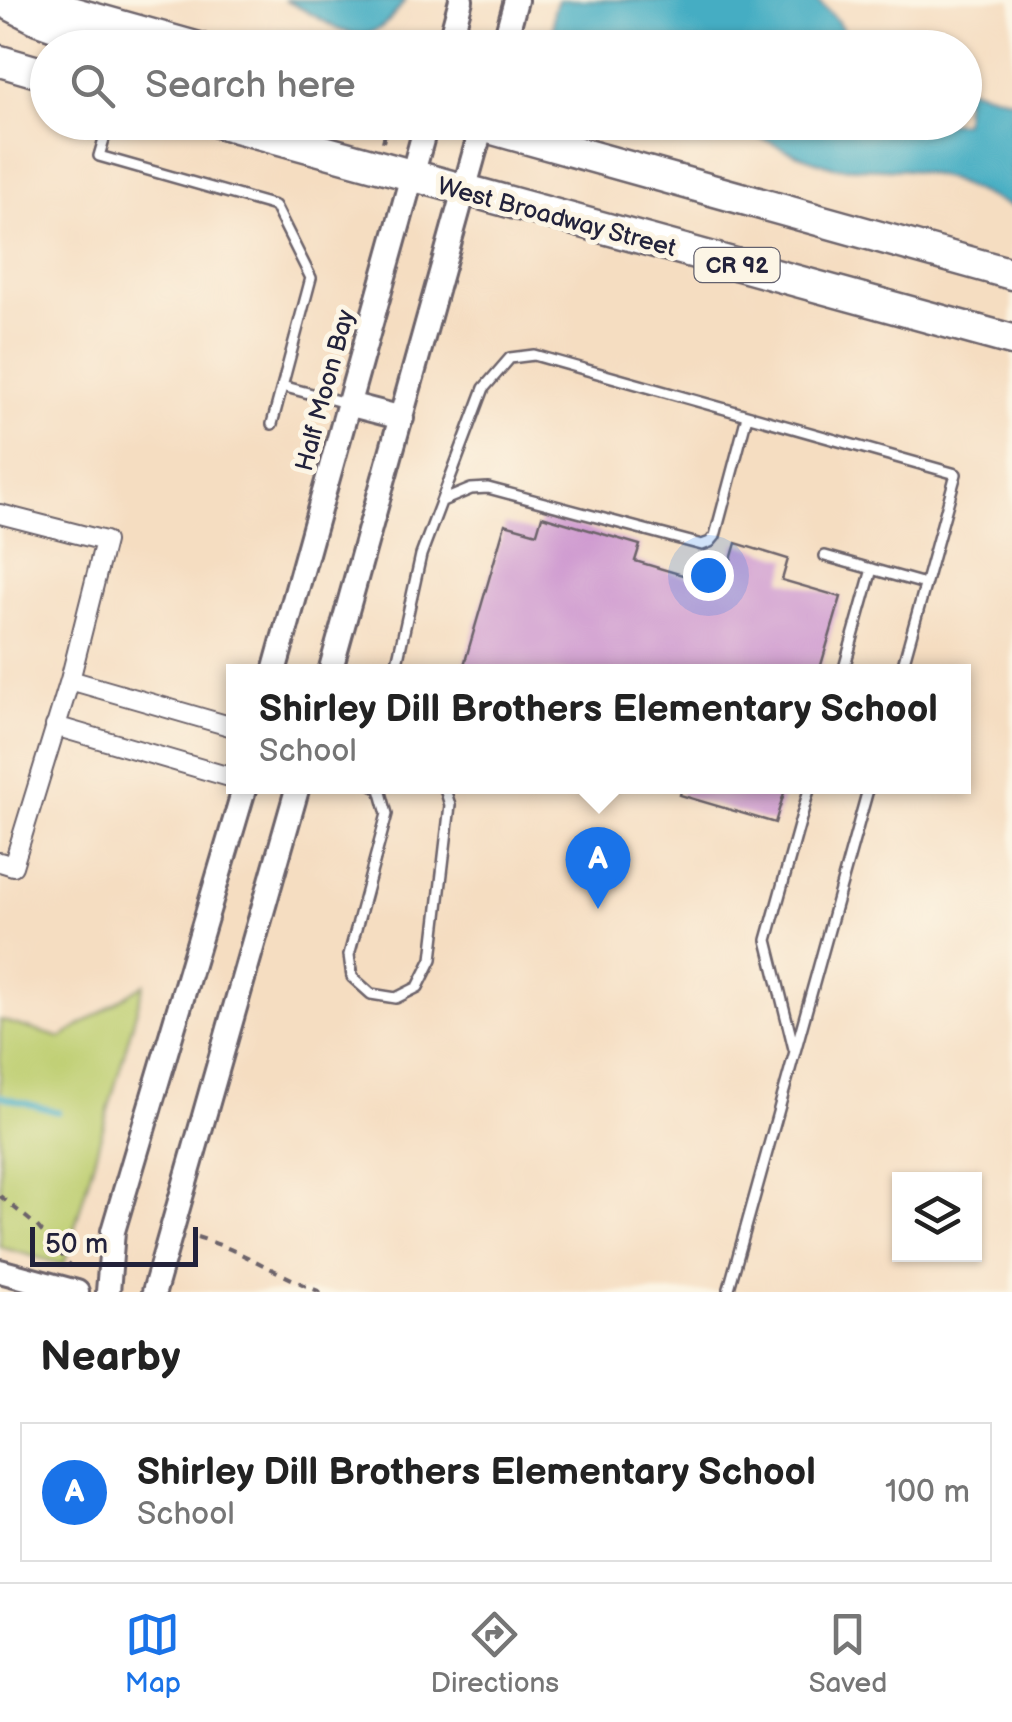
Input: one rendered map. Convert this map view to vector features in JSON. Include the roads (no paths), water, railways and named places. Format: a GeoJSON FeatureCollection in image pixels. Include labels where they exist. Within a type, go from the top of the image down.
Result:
{"type":"FeatureCollection","features":[{"type":"Feature","properties":{"kind":"main road"},"geometry":{"type":"LineString","coordinates":[[0,0],[70,30]]}},
{"type":"Feature","properties":{"kind":"main road"},"geometry":{"type":"LineString","coordinates":[[28,0],[135,30]]}},
{"type":"Feature","properties":{"kind":"main road"},"geometry":{"type":"LineString","coordinates":[[0,61],[30,69]]}},
{"type":"Feature","properties":{"kind":"main road","name":"West Broadway Street"},"geometry":{"type":"LineString","coordinates":[[281,140],[1012,340]]}},
{"type":"Feature","properties":{"kind":"main road","name":"CR 92"},"geometry":{"type":"LineString","coordinates":[[535,140],[1012,274]]}},
{"type":"Feature","properties":{"kind":"street"},"geometry":{"type":"LineString","coordinates":[[453,30],[461,0]]}},
{"type":"Feature","properties":{"kind":"street"},"geometry":{"type":"LineString","coordinates":[[508,30],[516,0]]}},
{"type":"Feature","properties":{"kind":"street","name":"Half Moon Bay"},"geometry":{"type":"LineString","coordinates":[[276,664],[422,140]]}},
{"type":"Feature","properties":{"kind":"street"},"geometry":{"type":"LineString","coordinates":[[332,664],[464,191],[475,140]]}},
{"type":"Feature","properties":{"kind":"street"},"geometry":{"type":"LineString","coordinates":[[348,404],[402,418]]}},
{"type":"Feature","properties":{"kind":"street"},"geometry":{"type":"LineString","coordinates":[[0,514],[105,542],[70,680],[7,864]]}},
{"type":"Feature","properties":{"kind":"street"},"geometry":{"type":"LineString","coordinates":[[70,680],[226,725]]}},
{"type":"Feature","properties":{"kind":"street"},"geometry":{"type":"LineString","coordinates":[[55,726],[226,776]]}},
{"type":"Feature","properties":{"kind":"street"},"geometry":{"type":"LineString","coordinates":[[108,1292],[113,1231],[242,794]]}},
{"type":"Feature","properties":{"kind":"street"},"geometry":{"type":"LineString","coordinates":[[154,1292],[296,794]]}},
{"type":"Feature","properties":{"kind":"street"},"geometry":{"type":"LineString","coordinates":[[0,1271],[76,1282]]}},
{"type":"Feature","properties":{"kind":"lane"},"geometry":{"type":"LineString","coordinates":[[104,140],[99,156],[275,206],[311,278],[272,424]]}},
{"type":"Feature","properties":{"kind":"lane"},"geometry":{"type":"LineString","coordinates":[[397,664],[422,555],[484,388],[510,358],[534,355],[956,474],[902,664]]}},
{"type":"Feature","properties":{"kind":"lane"},"geometry":{"type":"LineString","coordinates":[[282,386],[348,404]]}},
{"type":"Feature","properties":{"kind":"lane"},"geometry":{"type":"LineString","coordinates":[[442,501],[472,489],[488,488],[702,544],[710,542],[715,536],[747,416]]}},
{"type":"Feature","properties":{"kind":"lane"},"geometry":{"type":"LineString","coordinates":[[824,556],[925,584]]}},
{"type":"Feature","properties":{"kind":"lane"},"geometry":{"type":"LineString","coordinates":[[845,664],[872,569]]}},
{"type":"Feature","properties":{"kind":"lane"},"geometry":{"type":"LineString","coordinates":[[381,794],[386,814],[349,954],[352,977],[371,994],[396,998],[418,987],[432,959],[450,805],[447,794]]}},
{"type":"Feature","properties":{"kind":"lane"},"geometry":{"type":"LineString","coordinates":[[795,1051],[766,940],[808,794]]}},
{"type":"Feature","properties":{"kind":"lane"},"geometry":{"type":"LineString","coordinates":[[728,1292],[866,794]]}},
{"type":"Feature","properties":{"kind":"water"},"geometry":{"type":"Polygon","coordinates":[[[284,0],[405,0],[390,20],[376,30],[343,30],[284,0]]]}},
{"type":"Feature","properties":{"kind":"water"},"geometry":{"type":"Polygon","coordinates":[[[558,0],[817,0],[843,30],[553,30],[558,0]]]}},
{"type":"Feature","properties":{"kind":"water"},"geometry":{"type":"Polygon","coordinates":[[[982,92],[1012,100],[1012,207],[946,178],[910,170],[833,167],[765,140],[982,140],[982,92]]]}},
{"type":"Feature","properties":{"kind":"waterway"},"geometry":{"type":"LineString","coordinates":[[0,1096],[58,1112]]}},
{"type":"Feature","properties":{"kind":"place","name":"Shirley Dill Brothers Elementary School"},"geometry":{"type":"Point","coordinates":[598,909]}}]}
